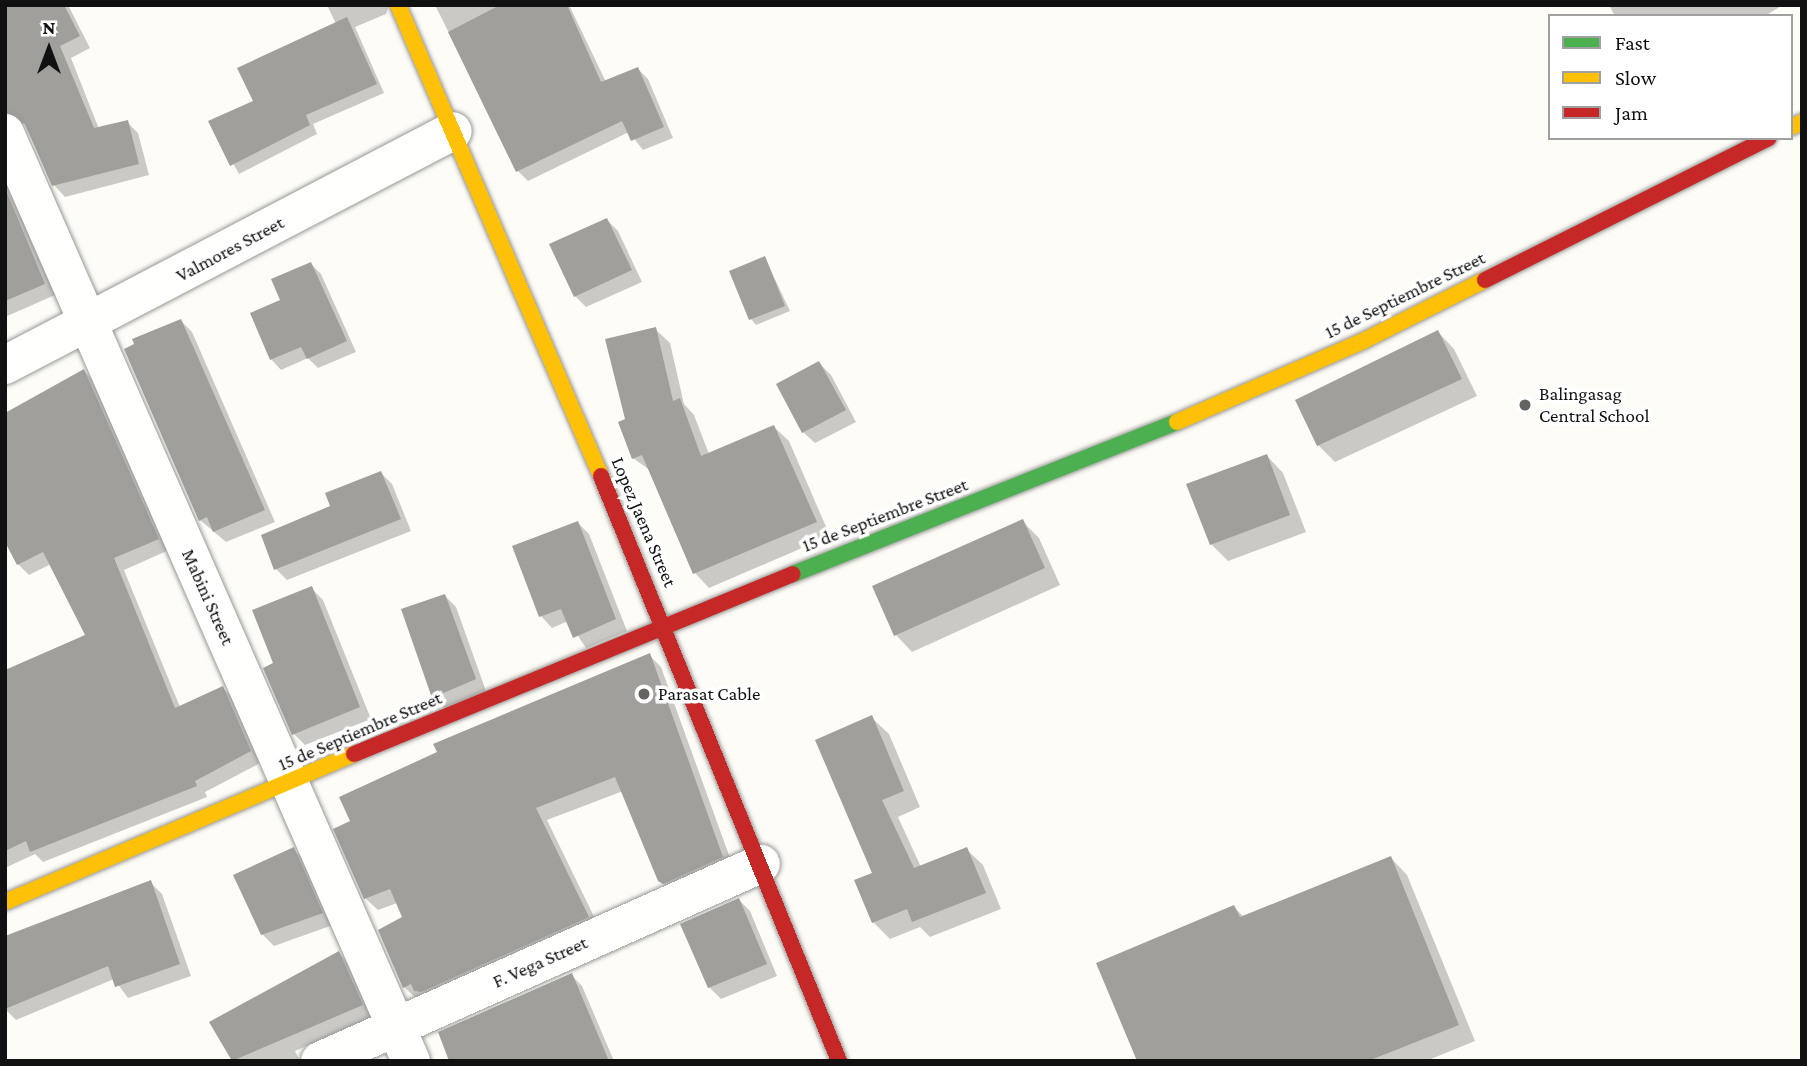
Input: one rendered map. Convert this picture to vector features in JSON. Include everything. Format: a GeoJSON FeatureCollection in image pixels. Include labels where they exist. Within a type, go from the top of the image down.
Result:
{"type":"FeatureCollection","features":[{"type":"Feature","properties":{"kind":"main road","name":"Lopez Jaena Street"},"geometry":{"type":"LineString","coordinates":[[398,5],[664,623],[839,1061]]}},
{"type":"Feature","properties":{"kind":"main road","name":"15 de Septiembre Street"},"geometry":{"type":"LineString","coordinates":[[5,902],[290,784],[664,623],[1107,453],[1351,346],[1764,140]]}},
{"type":"Feature","properties":{"kind":"street","name":"Valmores Street"},"geometry":{"type":"LineString","coordinates":[[5,365],[88,325],[453,131]]}},
{"type":"Feature","properties":{"kind":"street","name":"Mabini Street"},"geometry":{"type":"LineString","coordinates":[[5,133],[411,1061]]}},
{"type":"Feature","properties":{"kind":"street","name":"F. Vega Street"},"geometry":{"type":"LineString","coordinates":[[320,1061],[761,864]]}},
{"type":"Feature","properties":{"kind":"building"},"geometry":{"type":"Polygon","coordinates":[[[5,5],[64,5],[80,36],[60,46],[94,128],[128,120],[139,164],[52,186],[25,124],[5,111],[5,5]]]}},
{"type":"Feature","properties":{"kind":"building"},"geometry":{"type":"Polygon","coordinates":[[[500,5],[567,5],[601,82],[638,67],[664,127],[631,141],[622,121],[516,172],[448,32],[500,5]]]}},
{"type":"Feature","properties":{"kind":"building"},"geometry":{"type":"Polygon","coordinates":[[[347,17],[377,84],[306,115],[310,125],[230,166],[208,121],[253,101],[237,68],[347,17]]]}},
{"type":"Feature","properties":{"kind":"building"},"geometry":{"type":"Polygon","coordinates":[[[5,188],[45,284],[5,301],[5,188]]]}},
{"type":"Feature","properties":{"kind":"building"},"geometry":{"type":"Polygon","coordinates":[[[607,218],[632,270],[574,297],[549,244],[607,218]]]}},
{"type":"Feature","properties":{"kind":"building"},"geometry":{"type":"Polygon","coordinates":[[[765,256],[785,306],[749,320],[729,271],[765,256]]]}},
{"type":"Feature","properties":{"kind":"building"},"geometry":{"type":"Polygon","coordinates":[[[311,262],[347,341],[307,359],[301,347],[270,360],[250,313],[280,300],[271,279],[311,262]]]}},
{"type":"Feature","properties":{"kind":"building"},"geometry":{"type":"Polygon","coordinates":[[[181,319],[265,510],[213,532],[207,517],[199,521],[124,349],[134,344],[132,339],[181,319]]]}},
{"type":"Feature","properties":{"kind":"building"},"geometry":{"type":"Polygon","coordinates":[[[656,327],[673,401],[680,398],[701,456],[774,425],[817,522],[693,574],[642,455],[632,459],[618,422],[625,419],[605,339],[656,327]]]}},
{"type":"Feature","properties":{"kind":"building"},"geometry":{"type":"Polygon","coordinates":[[[1438,330],[1462,379],[1317,446],[1295,400],[1438,330]]]}},
{"type":"Feature","properties":{"kind":"building"},"geometry":{"type":"Polygon","coordinates":[[[819,361],[846,410],[802,433],[776,384],[819,361]]]}},
{"type":"Feature","properties":{"kind":"building"},"geometry":{"type":"Polygon","coordinates":[[[84,369],[159,539],[114,558],[175,708],[223,686],[251,751],[195,781],[197,786],[30,852],[26,841],[5,851],[5,670],[85,635],[43,552],[17,565],[5,542],[5,413],[84,369]]]}},
{"type":"Feature","properties":{"kind":"building"},"geometry":{"type":"Polygon","coordinates":[[[1267,454],[1290,515],[1210,545],[1186,484],[1267,454]]]}},
{"type":"Feature","properties":{"kind":"building"},"geometry":{"type":"Polygon","coordinates":[[[381,471],[401,519],[274,570],[261,535],[330,506],[325,493],[381,471]]]}},
{"type":"Feature","properties":{"kind":"building"},"geometry":{"type":"Polygon","coordinates":[[[1023,519],[1045,568],[894,636],[872,586],[1023,519]]]}},
{"type":"Feature","properties":{"kind":"building"},"geometry":{"type":"Polygon","coordinates":[[[578,521],[616,619],[573,638],[561,609],[539,617],[512,546],[578,521]]]}},
{"type":"Feature","properties":{"kind":"building"},"geometry":{"type":"Polygon","coordinates":[[[312,586],[360,707],[292,735],[263,668],[273,663],[252,610],[312,586]]]}},
{"type":"Feature","properties":{"kind":"building"},"geometry":{"type":"Polygon","coordinates":[[[445,594],[476,679],[432,698],[401,609],[445,594]]]}},
{"type":"Feature","properties":{"kind":"building"},"geometry":{"type":"Polygon","coordinates":[[[650,653],[723,857],[663,884],[658,881],[615,777],[536,808],[589,917],[421,992],[414,991],[411,984],[403,988],[378,930],[402,917],[390,889],[364,899],[333,829],[350,821],[339,797],[437,752],[433,744],[650,653]]]}},
{"type":"Feature","properties":{"kind":"building"},"geometry":{"type":"Polygon","coordinates":[[[872,715],[904,791],[882,800],[914,868],[967,847],[986,893],[912,922],[907,909],[872,923],[854,880],[872,873],[815,740],[872,715]]]}},
{"type":"Feature","properties":{"kind":"building"},"geometry":{"type":"Polygon","coordinates":[[[294,847],[323,913],[261,935],[233,875],[294,847]]]}},
{"type":"Feature","properties":{"kind":"building"},"geometry":{"type":"Polygon","coordinates":[[[1391,856],[1459,1025],[1368,1061],[1137,1061],[1096,963],[1234,905],[1240,917],[1391,856]]]}},
{"type":"Feature","properties":{"kind":"building"},"geometry":{"type":"Polygon","coordinates":[[[151,880],[180,964],[115,987],[108,966],[5,1009],[5,936],[151,880]]]}},
{"type":"Feature","properties":{"kind":"building"},"geometry":{"type":"Polygon","coordinates":[[[739,898],[767,964],[708,988],[680,924],[739,898]]]}},
{"type":"Feature","properties":{"kind":"building"},"geometry":{"type":"Polygon","coordinates":[[[339,951],[363,1005],[232,1061],[209,1022],[339,951]]]}},
{"type":"Feature","properties":{"kind":"building"},"geometry":{"type":"Polygon","coordinates":[[[572,973],[609,1061],[449,1061],[438,1032],[572,973]]]}},
{"type":"Feature","properties":{"kind":"traffic: fast"},"geometry":{"type":"LineString","coordinates":[[793,574],[1177,422]]}},
{"type":"Feature","properties":{"kind":"traffic: slow"},"geometry":{"type":"LineString","coordinates":[[398,5],[601,476]]}},
{"type":"Feature","properties":{"kind":"traffic: slow"},"geometry":{"type":"LineString","coordinates":[[1793,126],[1802,122]]}},
{"type":"Feature","properties":{"kind":"traffic: slow"},"geometry":{"type":"LineString","coordinates":[[1177,422],[1363,341],[1485,280]]}},
{"type":"Feature","properties":{"kind":"traffic: slow"},"geometry":{"type":"LineString","coordinates":[[5,902],[354,754]]}},
{"type":"Feature","properties":{"kind":"traffic: jam"},"geometry":{"type":"LineString","coordinates":[[1485,280],[1764,140]]}},
{"type":"Feature","properties":{"kind":"traffic: jam"},"geometry":{"type":"LineString","coordinates":[[601,476],[839,1061]]}},
{"type":"Feature","properties":{"kind":"traffic: jam"},"geometry":{"type":"LineString","coordinates":[[354,754],[793,574]]}},
{"type":"Feature","properties":{"kind":"place","name":"Balingasag Central School"},"geometry":{"type":"Point","coordinates":[1525,405]}},
{"type":"Feature","properties":{"kind":"place","name":"Parasat Cable"},"geometry":{"type":"Point","coordinates":[644,694]}}]}
